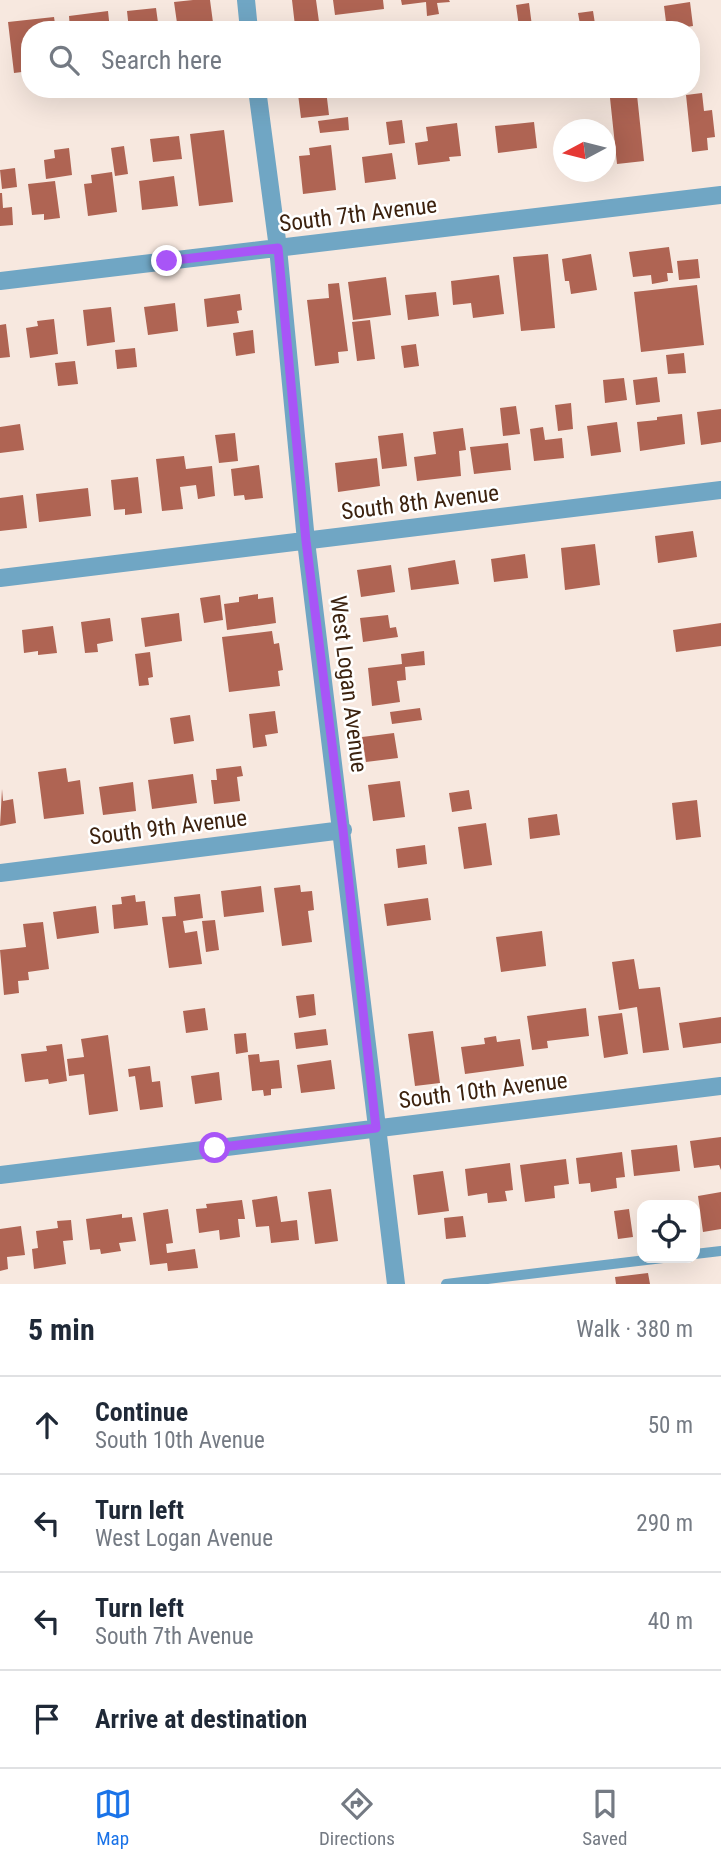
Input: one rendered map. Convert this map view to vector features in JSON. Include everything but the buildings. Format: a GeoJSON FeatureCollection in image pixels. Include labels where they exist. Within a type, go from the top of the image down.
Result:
{"type":"FeatureCollection","features":[{"type":"Feature","properties":{"kind":"street"},"geometry":{"type":"LineString","coordinates":[[246,0],[249,21]]}},
{"type":"Feature","properties":{"kind":"street","name":"West Logan Avenue"},"geometry":{"type":"LineString","coordinates":[[258,98],[278,248],[306,541],[396,1284]]}},
{"type":"Feature","properties":{"kind":"street","name":"South 7th Avenue"},"geometry":{"type":"LineString","coordinates":[[0,281],[721,195]]}},
{"type":"Feature","properties":{"kind":"street","name":"South 8th Avenue"},"geometry":{"type":"LineString","coordinates":[[0,578],[721,490]]}},
{"type":"Feature","properties":{"kind":"street","name":"South 9th Avenue"},"geometry":{"type":"LineString","coordinates":[[0,873],[343,830]]}},
{"type":"Feature","properties":{"kind":"street","name":"South 10th Avenue"},"geometry":{"type":"LineString","coordinates":[[0,1175],[721,1086]]}},
{"type":"Feature","properties":{"kind":"lane"},"geometry":{"type":"LineString","coordinates":[[700,1253],[721,1251]]}},
{"type":"Feature","properties":{"kind":"lane"},"geometry":{"type":"LineString","coordinates":[[446,1284],[637,1261]]}},
{"type":"Feature","properties":{"kind":"route"},"geometry":{"type":"LineString","coordinates":[[167,261],[278,248],[306,541],[343,830],[376,1128],[215,1148]]}}]}
